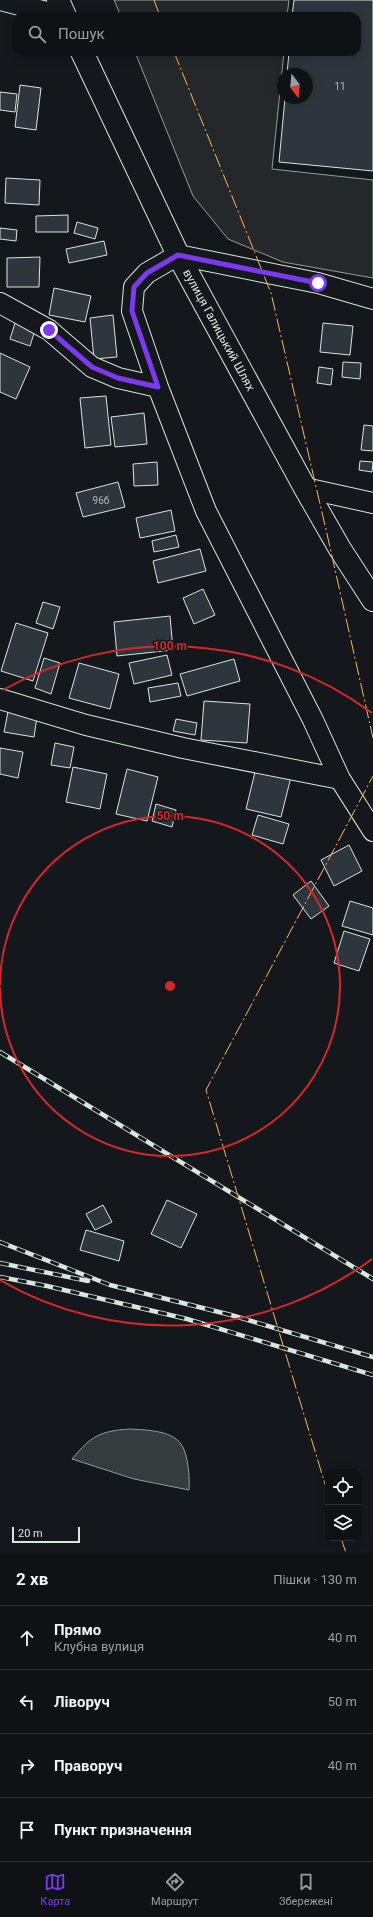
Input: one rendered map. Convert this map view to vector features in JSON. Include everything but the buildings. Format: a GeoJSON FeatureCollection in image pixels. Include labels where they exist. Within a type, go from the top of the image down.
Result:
{"type":"FeatureCollection","features":[{"type":"Feature","properties":{"kind":"highway"},"geometry":{"type":"LineString","coordinates":[[58,0],[62,12]]}},
{"type":"Feature","properties":{"kind":"highway","name":"вулиця Галицький Шлях"},"geometry":{"type":"LineString","coordinates":[[84,56],[178,255],[304,488],[340,549],[373,600]]}},
{"type":"Feature","properties":{"kind":"street"},"geometry":{"type":"LineString","coordinates":[[0,0],[48,12]]}},
{"type":"Feature","properties":{"kind":"street"},"geometry":{"type":"LineString","coordinates":[[373,299],[318,283],[178,255],[147,273],[134,287],[132,311],[158,387],[206,511],[313,720],[340,779],[373,831]]}},
{"type":"Feature","properties":{"kind":"street"},"geometry":{"type":"LineString","coordinates":[[0,303],[49,330],[92,367],[118,378],[158,387]]}},
{"type":"Feature","properties":{"kind":"street"},"geometry":{"type":"LineString","coordinates":[[304,488],[373,503]]}},
{"type":"Feature","properties":{"kind":"street"},"geometry":{"type":"LineString","coordinates":[[0,700],[86,725],[183,748],[340,779]]}},
{"type":"Feature","properties":{"kind":"shaded area"},"geometry":{"type":"Polygon","coordinates":[[[114,0],[289,0],[288,12],[119,12],[114,0]]]}},
{"type":"Feature","properties":{"kind":"shaded area"},"geometry":{"type":"Polygon","coordinates":[[[137,56],[284,56],[282,68],[277,68],[277,104],[279,104],[272,169],[373,180],[373,278],[283,262],[228,239],[193,196],[137,56]]]}},
{"type":"Feature","properties":{"kind":"shaded area"},"geometry":{"type":"Polygon","coordinates":[[[130,1429],[164,1433],[177,1439],[183,1448],[187,1460],[189,1490],[134,1479],[72,1459],[85,1445],[97,1436],[111,1431],[130,1429]]]}},
{"type":"Feature","properties":{"kind":"railway"},"geometry":{"type":"LineString","coordinates":[[0,1052],[373,1279]]}},
{"type":"Feature","properties":{"kind":"railway"},"geometry":{"type":"LineString","coordinates":[[0,1242],[110,1285],[231,1315],[373,1357]]}},
{"type":"Feature","properties":{"kind":"railway"},"geometry":{"type":"LineString","coordinates":[[0,1263],[88,1281]]}},
{"type":"Feature","properties":{"kind":"railway"},"geometry":{"type":"LineString","coordinates":[[0,1277],[47,1286],[187,1319],[373,1375]]}},
{"type":"Feature","properties":{"kind":"power"},"geometry":{"type":"LineString","coordinates":[[154,0],[158,12]]}},
{"type":"Feature","properties":{"kind":"power"},"geometry":{"type":"LineString","coordinates":[[176,56],[271,293],[373,738]]}},
{"type":"Feature","properties":{"kind":"power"},"geometry":{"type":"LineString","coordinates":[[325,1484],[206,1090],[373,776]]}},
{"type":"Feature","properties":{"kind":"power"},"geometry":{"type":"LineString","coordinates":[[342,1541],[346,1553]]}},
{"type":"Feature","properties":{"kind":"route"},"geometry":{"type":"LineString","coordinates":[[49,330],[92,367],[118,378],[158,387],[132,311],[134,287],[147,273],[178,255],[318,283]]}}]}
